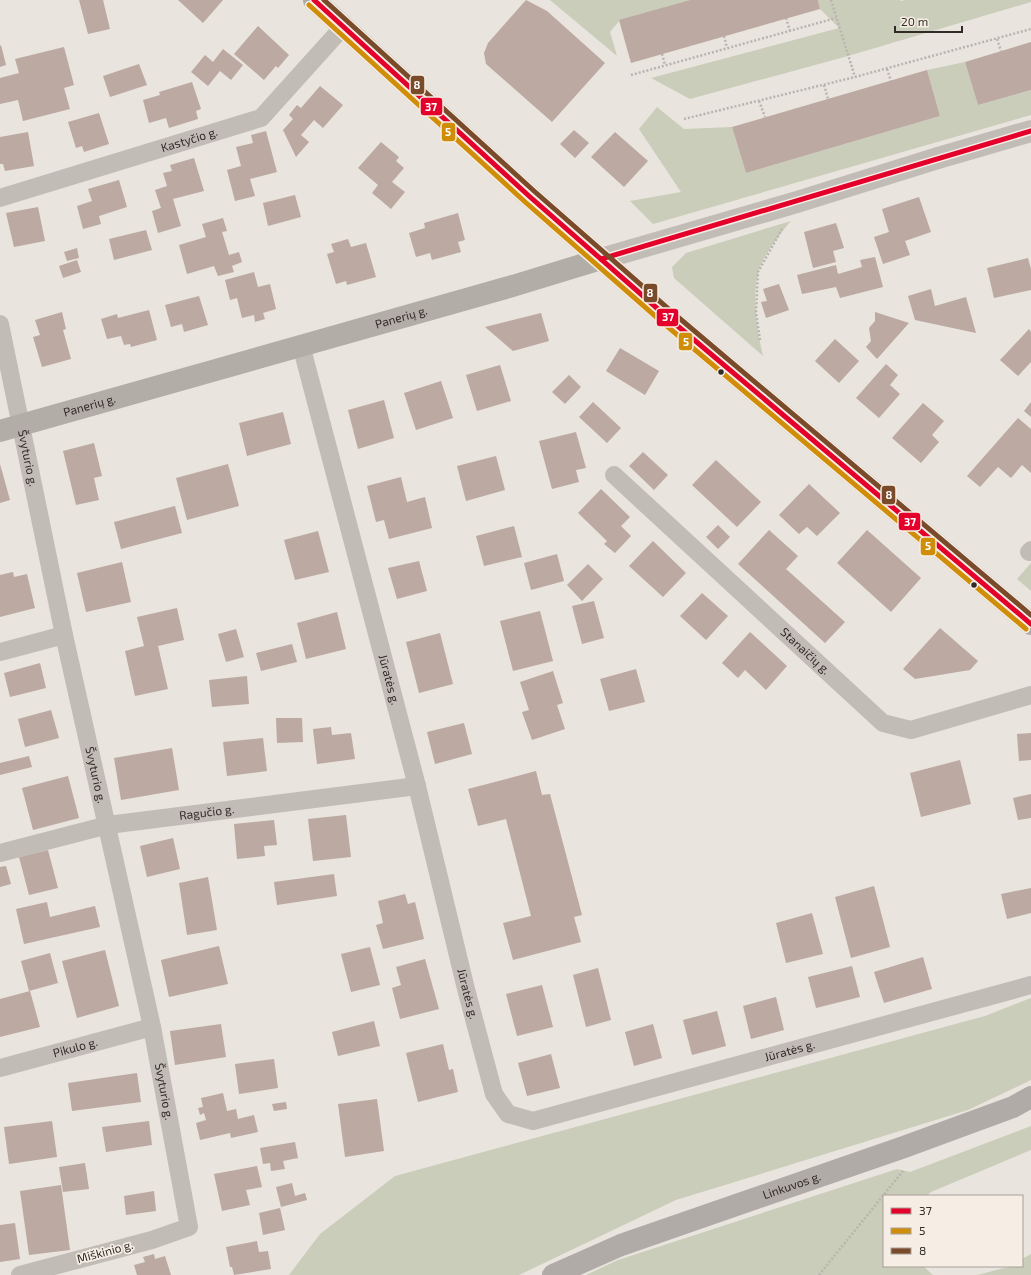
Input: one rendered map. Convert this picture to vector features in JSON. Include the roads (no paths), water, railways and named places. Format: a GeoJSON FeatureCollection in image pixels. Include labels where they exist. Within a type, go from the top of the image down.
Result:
{"type":"FeatureCollection","features":[{"type":"Feature","properties":{"kind":"main road"},"geometry":{"type":"LineString","coordinates":[[314,0],[529,196],[601,259],[705,349],[1031,624]]}},
{"type":"Feature","properties":{"kind":"main road","name":"Panerių g."},"geometry":{"type":"LineString","coordinates":[[10,428],[516,285],[601,259]]}},
{"type":"Feature","properties":{"kind":"main road","name":"Linkuvos g."},"geometry":{"type":"LineString","coordinates":[[553,1275],[621,1244],[911,1145],[1013,1107],[1031,1097]]}},
{"type":"Feature","properties":{"kind":"street","name":"Kastyčio g."},"geometry":{"type":"LineString","coordinates":[[0,198],[261,118],[343,27]]}},
{"type":"Feature","properties":{"kind":"street","name":"Panerių g."},"geometry":{"type":"LineString","coordinates":[[601,259],[797,202],[1031,131]]}},
{"type":"Feature","properties":{"kind":"street","name":"Švyturio g."},"geometry":{"type":"LineString","coordinates":[[0,324],[10,428],[64,635],[108,825],[152,1027],[189,1227]]}},
{"type":"Feature","properties":{"kind":"street","name":"Jūratės g."},"geometry":{"type":"LineString","coordinates":[[300,345],[417,786],[466,989],[492,1087],[494,1094],[508,1114],[533,1121],[1031,985]]}},
{"type":"Feature","properties":{"kind":"street","name":"Stanaičių g."},"geometry":{"type":"LineString","coordinates":[[614,475],[883,724],[911,730],[1031,695]]}},
{"type":"Feature","properties":{"kind":"street"},"geometry":{"type":"LineString","coordinates":[[0,652],[64,635]]}},
{"type":"Feature","properties":{"kind":"street","name":"Ragučio g."},"geometry":{"type":"LineString","coordinates":[[0,853],[108,825],[417,786]]}},
{"type":"Feature","properties":{"kind":"street","name":"Pikulo g."},"geometry":{"type":"LineString","coordinates":[[0,1068],[152,1027]]}},
{"type":"Feature","properties":{"kind":"street","name":"Miškinio g."},"geometry":{"type":"LineString","coordinates":[[20,1275],[152,1240],[189,1227]]}}]}
